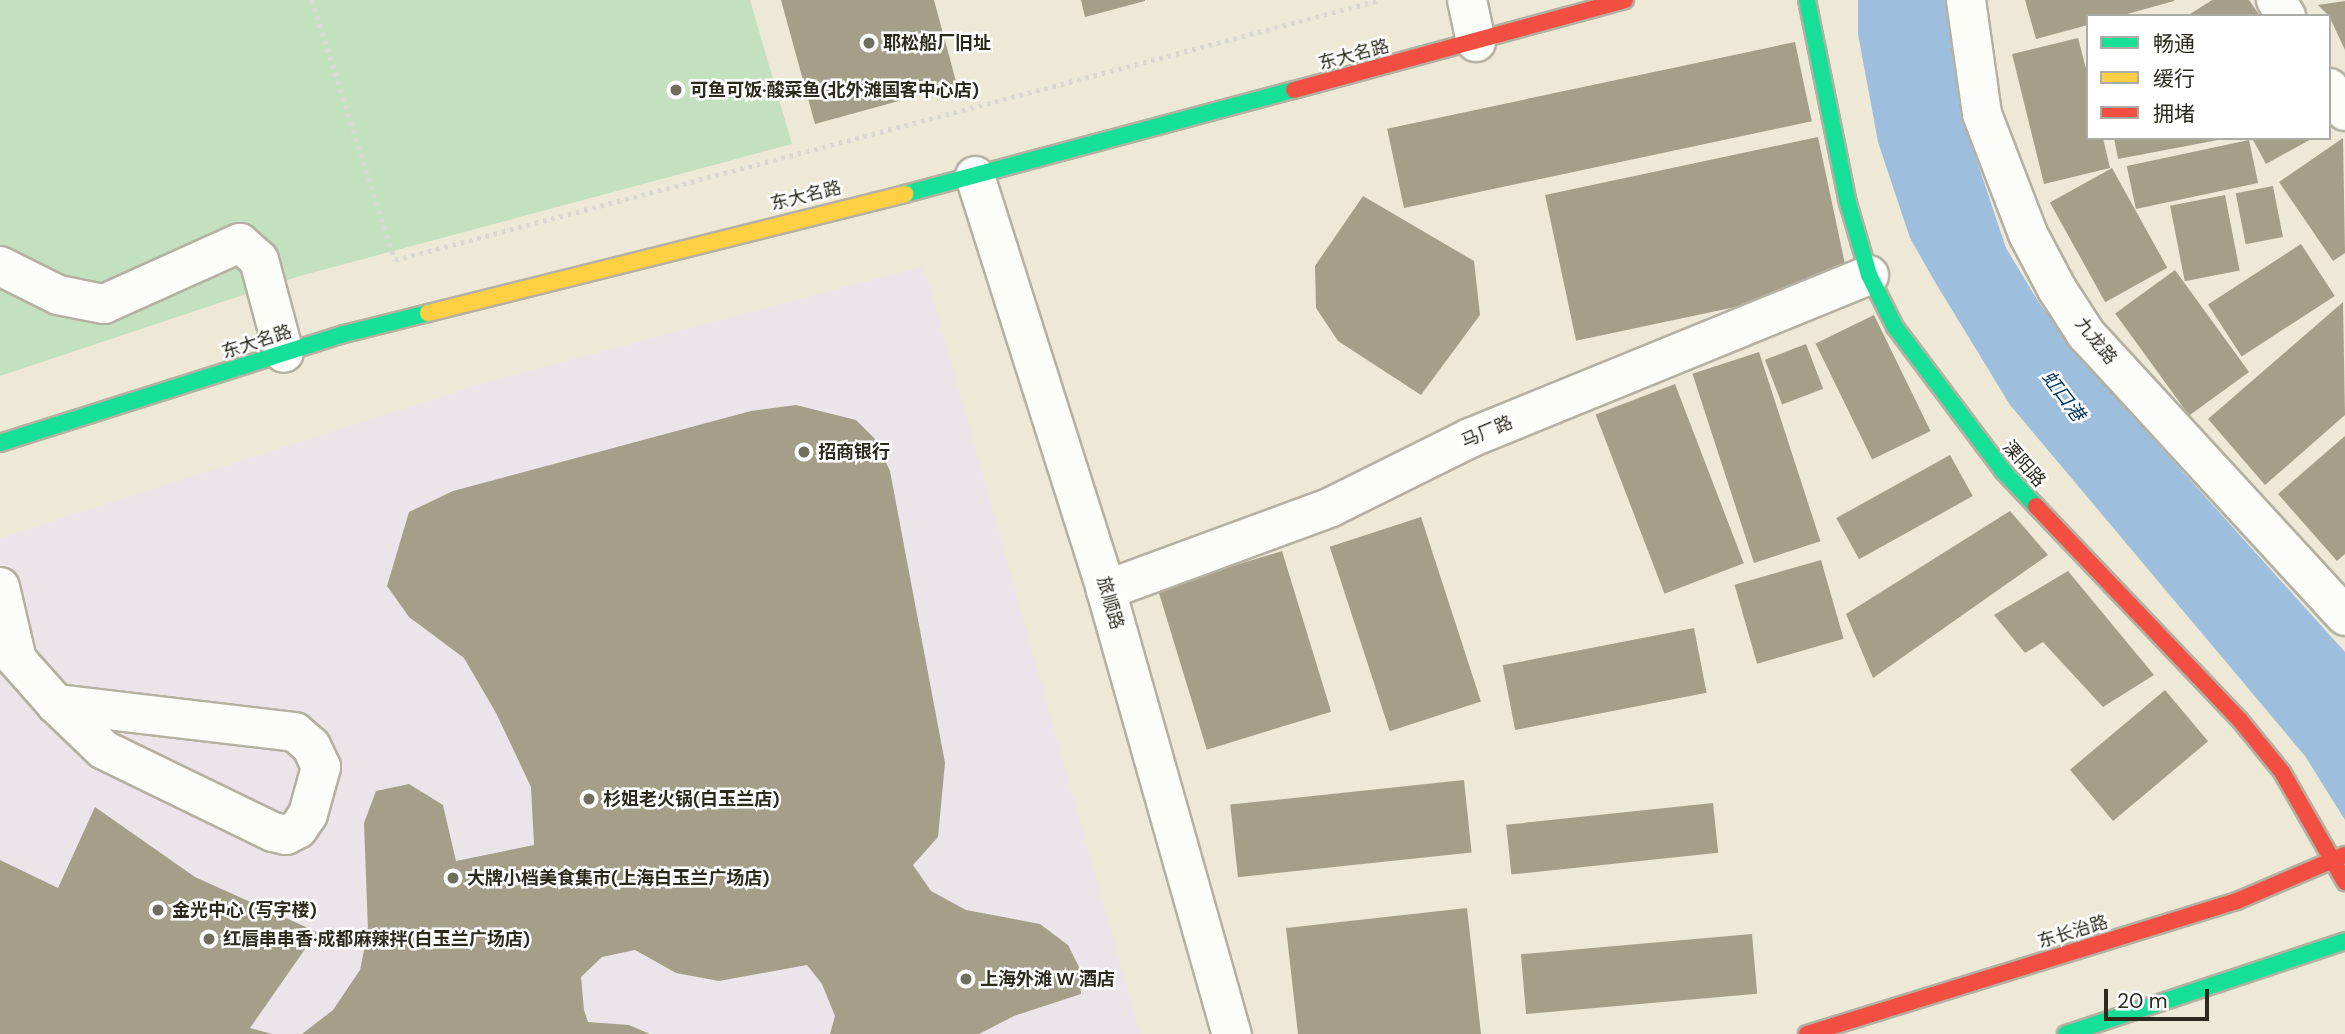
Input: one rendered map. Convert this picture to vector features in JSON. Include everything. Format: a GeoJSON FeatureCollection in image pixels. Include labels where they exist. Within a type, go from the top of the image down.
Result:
{"type":"FeatureCollection","features":[{"type":"Feature","properties":{"kind":"main road","name":"东大名路"},"geometry":{"type":"LineString","coordinates":[[0,443],[284,353],[508,290],[975,176],[1625,0]]}},
{"type":"Feature","properties":{"kind":"main road","name":"溧阳路"},"geometry":{"type":"LineString","coordinates":[[1807,0],[1848,203],[1869,275],[1895,327],[1995,460],[2239,719],[2281,772],[2339,858],[2345,882]]}},
{"type":"Feature","properties":{"kind":"main road","name":"东长治路"},"geometry":{"type":"LineString","coordinates":[[1807,1034],[2237,901],[2339,858]]}},
{"type":"Feature","properties":{"kind":"main road"},"geometry":{"type":"LineString","coordinates":[[2066,1034],[2345,941]]}},
{"type":"Feature","properties":{"kind":"street"},"geometry":{"type":"LineString","coordinates":[[1467,0],[1476,42]]}},
{"type":"Feature","properties":{"kind":"street","name":"九龙路"},"geometry":{"type":"LineString","coordinates":[[1966,0],[1983,114],[2028,234],[2057,289],[2086,334],[2345,616]]}},
{"type":"Feature","properties":{"kind":"street"},"geometry":{"type":"LineString","coordinates":[[2331,91],[2345,111]]}},
{"type":"Feature","properties":{"kind":"street","name":"旅顺路"},"geometry":{"type":"LineString","coordinates":[[975,176],[1107,590],[1232,1034]]}},
{"type":"Feature","properties":{"kind":"street"},"geometry":{"type":"LineString","coordinates":[[0,266],[58,295],[104,304],[240,243],[259,260],[284,353]]}},
{"type":"Feature","properties":{"kind":"street","name":"马厂路"},"geometry":{"type":"LineString","coordinates":[[1107,590],[1331,507],[1470,438],[1869,275]]}},
{"type":"Feature","properties":{"kind":"street"},"geometry":{"type":"LineString","coordinates":[[0,587],[17,660],[56,704],[104,750],[273,832],[286,835],[298,829],[308,814],[321,767],[311,746],[295,732],[56,704]]}},
{"type":"Feature","properties":{"kind":"path"},"geometry":{"type":"LineString","coordinates":[[312,0],[396,260],[1380,0]]}},
{"type":"Feature","properties":{"kind":"shaded area"},"geometry":{"type":"Polygon","coordinates":[[[924,266],[1140,1034],[0,1034],[0,538],[487,382],[924,266]]]}},
{"type":"Feature","properties":{"kind":"green space"},"geometry":{"type":"Polygon","coordinates":[[[0,0],[750,0],[792,144],[300,276],[0,376],[0,0]]]}},
{"type":"Feature","properties":{"kind":"water","name":"虹口港"},"geometry":{"type":"Polygon","coordinates":[[[1858,0],[1949,0],[1968,134],[2006,248],[2038,301],[2076,353],[2345,652],[2345,820],[2305,756],[2010,405],[1935,282],[1910,238],[1878,142],[1858,34],[1858,0]]]}},
{"type":"Feature","properties":{"kind":"building","name":"耶松船厂旧址"},"geometry":{"type":"Polygon","coordinates":[[[781,0],[934,0],[957,85],[815,124],[781,0]]]}},
{"type":"Feature","properties":{"kind":"building"},"geometry":{"type":"Polygon","coordinates":[[[1081,0],[1145,0],[1145,1],[1085,17],[1081,0]]]}},
{"type":"Feature","properties":{"kind":"building"},"geometry":{"type":"Polygon","coordinates":[[[2025,0],[2174,0],[2127,14],[2086,14],[2086,26],[2036,39],[2025,0]]]}},
{"type":"Feature","properties":{"kind":"building"},"geometry":{"type":"Polygon","coordinates":[[[2212,0],[2249,0],[2259,14],[2190,14],[2212,0]]]}},
{"type":"Feature","properties":{"kind":"building"},"geometry":{"type":"Polygon","coordinates":[[[2345,1],[2345,50],[2331,20],[2331,14],[2327,14],[2318,5],[2345,1]]]}},
{"type":"Feature","properties":{"kind":"building"},"geometry":{"type":"Polygon","coordinates":[[[2078,38],[2086,68],[2086,140],[2103,140],[2110,168],[2044,184],[2012,54],[2078,38]]]}},
{"type":"Feature","properties":{"kind":"building"},"geometry":{"type":"Polygon","coordinates":[[[1795,42],[1812,121],[1404,208],[1387,129],[1795,42]]]}},
{"type":"Feature","properties":{"kind":"building"},"geometry":{"type":"Polygon","coordinates":[[[1818,137],[1849,283],[1576,341],[1545,195],[1818,137]]]}},
{"type":"Feature","properties":{"kind":"building"},"geometry":{"type":"Polygon","coordinates":[[[2343,138],[2345,253],[2333,261],[2279,182],[2343,138]]]}},
{"type":"Feature","properties":{"kind":"building"},"geometry":{"type":"Polygon","coordinates":[[[2114,140],[2218,140],[2118,159],[2114,140]]]}},
{"type":"Feature","properties":{"kind":"building"},"geometry":{"type":"Polygon","coordinates":[[[2249,140],[2258,183],[2136,209],[2127,166],[2249,140]]]}},
{"type":"Feature","properties":{"kind":"building"},"geometry":{"type":"Polygon","coordinates":[[[2253,140],[2309,140],[2266,164],[2253,140]]]}},
{"type":"Feature","properties":{"kind":"building"},"geometry":{"type":"Polygon","coordinates":[[[2112,168],[2167,268],[2105,302],[2050,202],[2112,168]]]}},
{"type":"Feature","properties":{"kind":"building"},"geometry":{"type":"Polygon","coordinates":[[[2273,186],[2283,237],[2246,244],[2236,193],[2273,186]]]}},
{"type":"Feature","properties":{"kind":"building"},"geometry":{"type":"Polygon","coordinates":[[[2225,195],[2240,271],[2185,281],[2170,206],[2225,195]]]}},
{"type":"Feature","properties":{"kind":"building"},"geometry":{"type":"Polygon","coordinates":[[[1363,196],[1474,261],[1480,315],[1421,395],[1338,341],[1316,308],[1315,266],[1363,196]]]}},
{"type":"Feature","properties":{"kind":"building"},"geometry":{"type":"Polygon","coordinates":[[[2301,244],[2335,296],[2242,356],[2208,304],[2301,244]]]}},
{"type":"Feature","properties":{"kind":"building"},"geometry":{"type":"Polygon","coordinates":[[[2175,270],[2249,372],[2189,415],[2115,313],[2175,270]]]}},
{"type":"Feature","properties":{"kind":"building"},"geometry":{"type":"Polygon","coordinates":[[[2343,302],[2345,415],[2265,485],[2208,419],[2343,302]]]}},
{"type":"Feature","properties":{"kind":"building"},"geometry":{"type":"Polygon","coordinates":[[[1874,315],[1931,431],[1872,459],[1816,343],[1874,315]]]}},
{"type":"Feature","properties":{"kind":"building"},"geometry":{"type":"Polygon","coordinates":[[[1806,344],[1823,389],[1782,405],[1765,360],[1806,344]]]}},
{"type":"Feature","properties":{"kind":"building"},"geometry":{"type":"Polygon","coordinates":[[[1759,352],[1820,541],[1754,563],[1692,374],[1759,352]]]}},
{"type":"Feature","properties":{"kind":"building"},"geometry":{"type":"Polygon","coordinates":[[[1675,384],[1744,563],[1664,594],[1596,414],[1675,384]]]}},
{"type":"Feature","properties":{"kind":"building"},"geometry":{"type":"Polygon","coordinates":[[[796,405],[856,420],[875,439],[890,471],[945,763],[938,837],[913,865],[931,891],[966,910],[1040,924],[1068,945],[1080,969],[1081,994],[1014,1016],[979,1034],[830,1034],[835,1016],[822,984],[807,965],[719,981],[676,973],[635,950],[602,957],[581,977],[584,1010],[588,1022],[629,1025],[650,1034],[302,1034],[333,1010],[360,970],[368,931],[364,823],[376,791],[409,784],[443,805],[456,861],[534,845],[531,787],[496,713],[464,658],[409,617],[387,586],[409,512],[453,491],[751,411],[796,405]]]}},
{"type":"Feature","properties":{"kind":"building"},"geometry":{"type":"Polygon","coordinates":[[[2345,436],[2345,554],[2337,561],[2278,494],[2345,436]]]}},
{"type":"Feature","properties":{"kind":"building"},"geometry":{"type":"Polygon","coordinates":[[[1950,455],[1973,496],[1859,559],[1836,518],[1950,455]]]}},
{"type":"Feature","properties":{"kind":"building"},"geometry":{"type":"Polygon","coordinates":[[[2010,511],[2048,555],[1873,678],[1846,614],[2010,511]]]}},
{"type":"Feature","properties":{"kind":"building"},"geometry":{"type":"Polygon","coordinates":[[[1421,517],[1481,702],[1390,731],[1330,547],[1421,517]]]}},
{"type":"Feature","properties":{"kind":"building"},"geometry":{"type":"Polygon","coordinates":[[[1282,551],[1331,712],[1207,750],[1158,589],[1282,551]]]}},
{"type":"Feature","properties":{"kind":"building"},"geometry":{"type":"Polygon","coordinates":[[[1821,560],[1844,639],[1757,664],[1734,585],[1821,560]]]}},
{"type":"Feature","properties":{"kind":"building"},"geometry":{"type":"Polygon","coordinates":[[[2068,571],[2154,675],[2103,707],[2043,642],[2025,653],[1994,615],[2068,571]]]}},
{"type":"Feature","properties":{"kind":"building"},"geometry":{"type":"Polygon","coordinates":[[[1694,628],[1707,693],[1515,730],[1503,665],[1694,628]]]}},
{"type":"Feature","properties":{"kind":"building"},"geometry":{"type":"Polygon","coordinates":[[[2165,690],[2208,741],[2113,821],[2070,770],[2165,690]]]}},
{"type":"Feature","properties":{"kind":"building"},"geometry":{"type":"Polygon","coordinates":[[[1464,780],[1472,853],[1238,877],[1230,805],[1464,780]]]}},
{"type":"Feature","properties":{"kind":"building"},"geometry":{"type":"Polygon","coordinates":[[[1713,803],[1718,853],[1511,874],[1506,825],[1713,803]]]}},
{"type":"Feature","properties":{"kind":"building","name":"金光中心 (写字楼)"},"geometry":{"type":"Polygon","coordinates":[[[95,807],[195,877],[317,932],[250,1028],[272,1034],[0,1034],[0,860],[58,888],[95,807]]]}},
{"type":"Feature","properties":{"kind":"building"},"geometry":{"type":"Polygon","coordinates":[[[1467,908],[1481,1034],[1298,1034],[1286,928],[1467,908]]]}},
{"type":"Feature","properties":{"kind":"building"},"geometry":{"type":"Polygon","coordinates":[[[1752,934],[1757,994],[1526,1014],[1521,954],[1752,934]]]}},
{"type":"Feature","properties":{"kind":"traffic: fast"},"geometry":{"type":"LineString","coordinates":[[1807,0],[1848,203],[1869,275],[1895,327],[2003,471],[2036,506]]}},
{"type":"Feature","properties":{"kind":"traffic: fast"},"geometry":{"type":"LineString","coordinates":[[905,194],[1294,90]]}},
{"type":"Feature","properties":{"kind":"traffic: fast"},"geometry":{"type":"LineString","coordinates":[[0,443],[344,334],[428,313]]}},
{"type":"Feature","properties":{"kind":"traffic: fast"},"geometry":{"type":"LineString","coordinates":[[2066,1034],[2345,941]]}},
{"type":"Feature","properties":{"kind":"traffic: slow"},"geometry":{"type":"LineString","coordinates":[[428,313],[905,194]]}},
{"type":"Feature","properties":{"kind":"traffic: jam"},"geometry":{"type":"LineString","coordinates":[[1294,90],[1625,0]]}},
{"type":"Feature","properties":{"kind":"traffic: jam"},"geometry":{"type":"LineString","coordinates":[[2036,506],[2239,719],[2282,772],[2345,882]]}},
{"type":"Feature","properties":{"kind":"traffic: jam"},"geometry":{"type":"LineString","coordinates":[[1807,1034],[2237,901],[2345,855]]}},
{"type":"Feature","properties":{"kind":"place","name":"耶松船厂旧址"},"geometry":{"type":"Point","coordinates":[869,43]}},
{"type":"Feature","properties":{"kind":"place","name":"可鱼可饭·酸菜鱼(北外滩国客中心店)"},"geometry":{"type":"Point","coordinates":[676,90]}},
{"type":"Feature","properties":{"kind":"place","name":"招商银行"},"geometry":{"type":"Point","coordinates":[804,452]}},
{"type":"Feature","properties":{"kind":"place","name":"杉姐老火锅(白玉兰店)"},"geometry":{"type":"Point","coordinates":[589,799]}},
{"type":"Feature","properties":{"kind":"place","name":"大牌小档美食集市(上海白玉兰广场店)"},"geometry":{"type":"Point","coordinates":[453,878]}},
{"type":"Feature","properties":{"kind":"place","name":"金光中心 (写字楼)"},"geometry":{"type":"Point","coordinates":[158,910]}},
{"type":"Feature","properties":{"kind":"place","name":"红唇串串香·成都麻辣拌(白玉兰广场店)"},"geometry":{"type":"Point","coordinates":[209,939]}},
{"type":"Feature","properties":{"kind":"place","name":"上海外滩 W 酒店"},"geometry":{"type":"Point","coordinates":[966,979]}}]}
